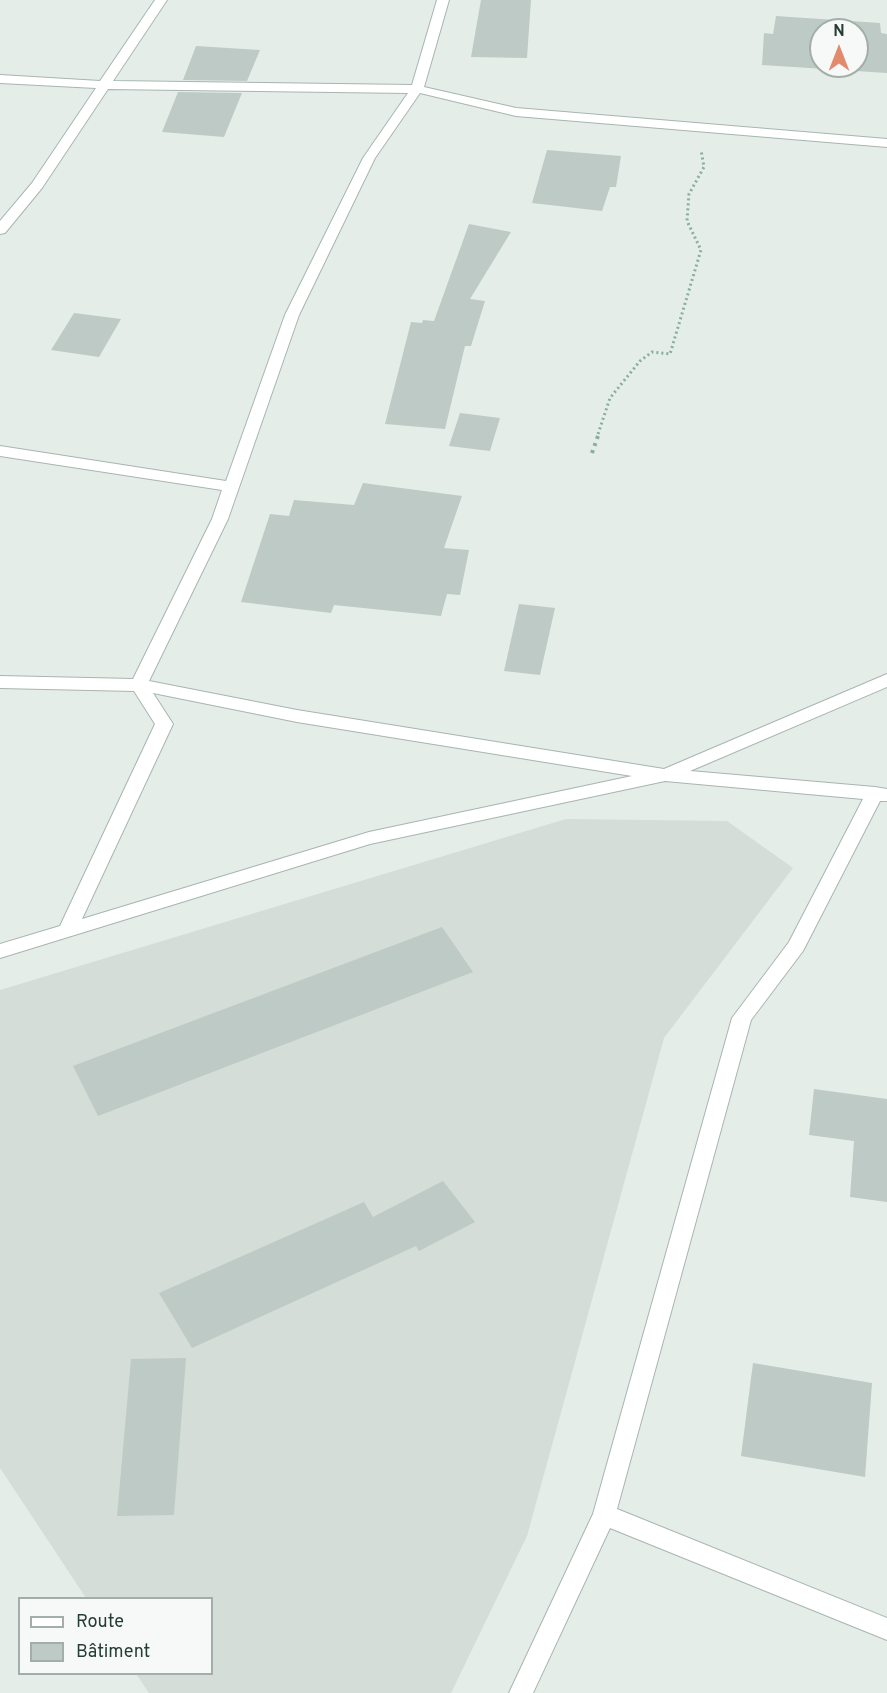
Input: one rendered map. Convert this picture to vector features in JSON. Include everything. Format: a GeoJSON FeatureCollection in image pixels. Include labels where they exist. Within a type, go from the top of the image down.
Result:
{"type":"FeatureCollection","features":[{"type":"Feature","properties":{"kind":"street"},"geometry":{"type":"LineString","coordinates":[[0,230],[37,185],[161,0]]}},
{"type":"Feature","properties":{"kind":"street"},"geometry":{"type":"LineString","coordinates":[[139,686],[220,519],[292,315],[369,158],[417,89],[443,0]]}},
{"type":"Feature","properties":{"kind":"street"},"geometry":{"type":"LineString","coordinates":[[0,79],[104,85],[417,89],[516,112],[887,143]]}},
{"type":"Feature","properties":{"kind":"street"},"geometry":{"type":"LineString","coordinates":[[0,451],[231,487]]}},
{"type":"Feature","properties":{"kind":"street"},"geometry":{"type":"LineString","coordinates":[[0,951],[369,838],[665,775],[887,680]]}},
{"type":"Feature","properties":{"kind":"street"},"geometry":{"type":"LineString","coordinates":[[0,682],[139,686],[297,716],[665,775],[881,794],[796,946],[742,1018],[604,1515],[521,1693]]}},
{"type":"Feature","properties":{"kind":"street"},"geometry":{"type":"LineString","coordinates":[[68,929],[164,724],[139,686]]}},
{"type":"Feature","properties":{"kind":"street"},"geometry":{"type":"LineString","coordinates":[[604,1515],[887,1629]]}},
{"type":"Feature","properties":{"kind":"path"},"geometry":{"type":"LineString","coordinates":[[592,453],[610,399],[640,361],[652,352],[670,354],[701,250],[687,221],[689,194],[704,167],[699,135],[686,127]]}},
{"type":"Feature","properties":{"kind":"shaded area"},"geometry":{"type":"Polygon","coordinates":[[[566,819],[727,821],[793,868],[664,1038],[527,1536],[451,1693],[149,1693],[137,1675],[213,1675],[213,1597],[85,1597],[0,1468],[0,990],[566,819]]]}},
{"type":"Feature","properties":{"kind":"building"},"geometry":{"type":"Polygon","coordinates":[[[481,0],[531,0],[527,58],[471,57],[481,0]]]}},
{"type":"Feature","properties":{"kind":"building"},"geometry":{"type":"Polygon","coordinates":[[[776,16],[809,18],[809,68],[762,65],[764,33],[773,34],[776,16]]]}},
{"type":"Feature","properties":{"kind":"building"},"geometry":{"type":"Polygon","coordinates":[[[869,22],[880,23],[881,33],[887,34],[887,73],[869,72],[869,22]]]}},
{"type":"Feature","properties":{"kind":"building"},"geometry":{"type":"Polygon","coordinates":[[[196,46],[260,50],[247,81],[183,80],[196,46]]]}},
{"type":"Feature","properties":{"kind":"building"},"geometry":{"type":"Polygon","coordinates":[[[178,92],[242,93],[224,137],[162,132],[178,92]]]}},
{"type":"Feature","properties":{"kind":"building"},"geometry":{"type":"Polygon","coordinates":[[[547,150],[621,156],[616,187],[610,187],[602,211],[532,203],[547,150]]]}},
{"type":"Feature","properties":{"kind":"building"},"geometry":{"type":"Polygon","coordinates":[[[469,224],[511,232],[470,299],[485,301],[471,346],[465,346],[445,429],[385,424],[411,322],[434,321],[469,224]]]}},
{"type":"Feature","properties":{"kind":"building"},"geometry":{"type":"Polygon","coordinates":[[[74,313],[121,319],[99,357],[51,350],[74,313]]]}},
{"type":"Feature","properties":{"kind":"building"},"geometry":{"type":"Polygon","coordinates":[[[460,413],[500,418],[490,451],[449,446],[460,413]]]}},
{"type":"Feature","properties":{"kind":"building"},"geometry":{"type":"Polygon","coordinates":[[[363,483],[462,496],[444,548],[469,550],[460,595],[447,594],[441,616],[334,605],[331,613],[241,602],[270,514],[289,516],[294,500],[354,505],[363,483]]]}},
{"type":"Feature","properties":{"kind":"building"},"geometry":{"type":"Polygon","coordinates":[[[519,604],[555,608],[540,675],[504,671],[519,604]]]}},
{"type":"Feature","properties":{"kind":"building"},"geometry":{"type":"Polygon","coordinates":[[[442,927],[473,972],[98,1116],[73,1066],[442,927]]]}},
{"type":"Feature","properties":{"kind":"building"},"geometry":{"type":"Polygon","coordinates":[[[814,1089],[887,1099],[887,1202],[850,1197],[854,1141],[809,1135],[814,1089]]]}},
{"type":"Feature","properties":{"kind":"building"},"geometry":{"type":"Polygon","coordinates":[[[443,1181],[475,1222],[419,1251],[416,1246],[192,1348],[159,1293],[364,1202],[373,1217],[443,1181]]]}},
{"type":"Feature","properties":{"kind":"building"},"geometry":{"type":"Polygon","coordinates":[[[186,1358],[174,1515],[117,1516],[131,1359],[186,1358]]]}},
{"type":"Feature","properties":{"kind":"building"},"geometry":{"type":"Polygon","coordinates":[[[753,1363],[872,1383],[865,1477],[741,1456],[753,1363]]]}}]}
